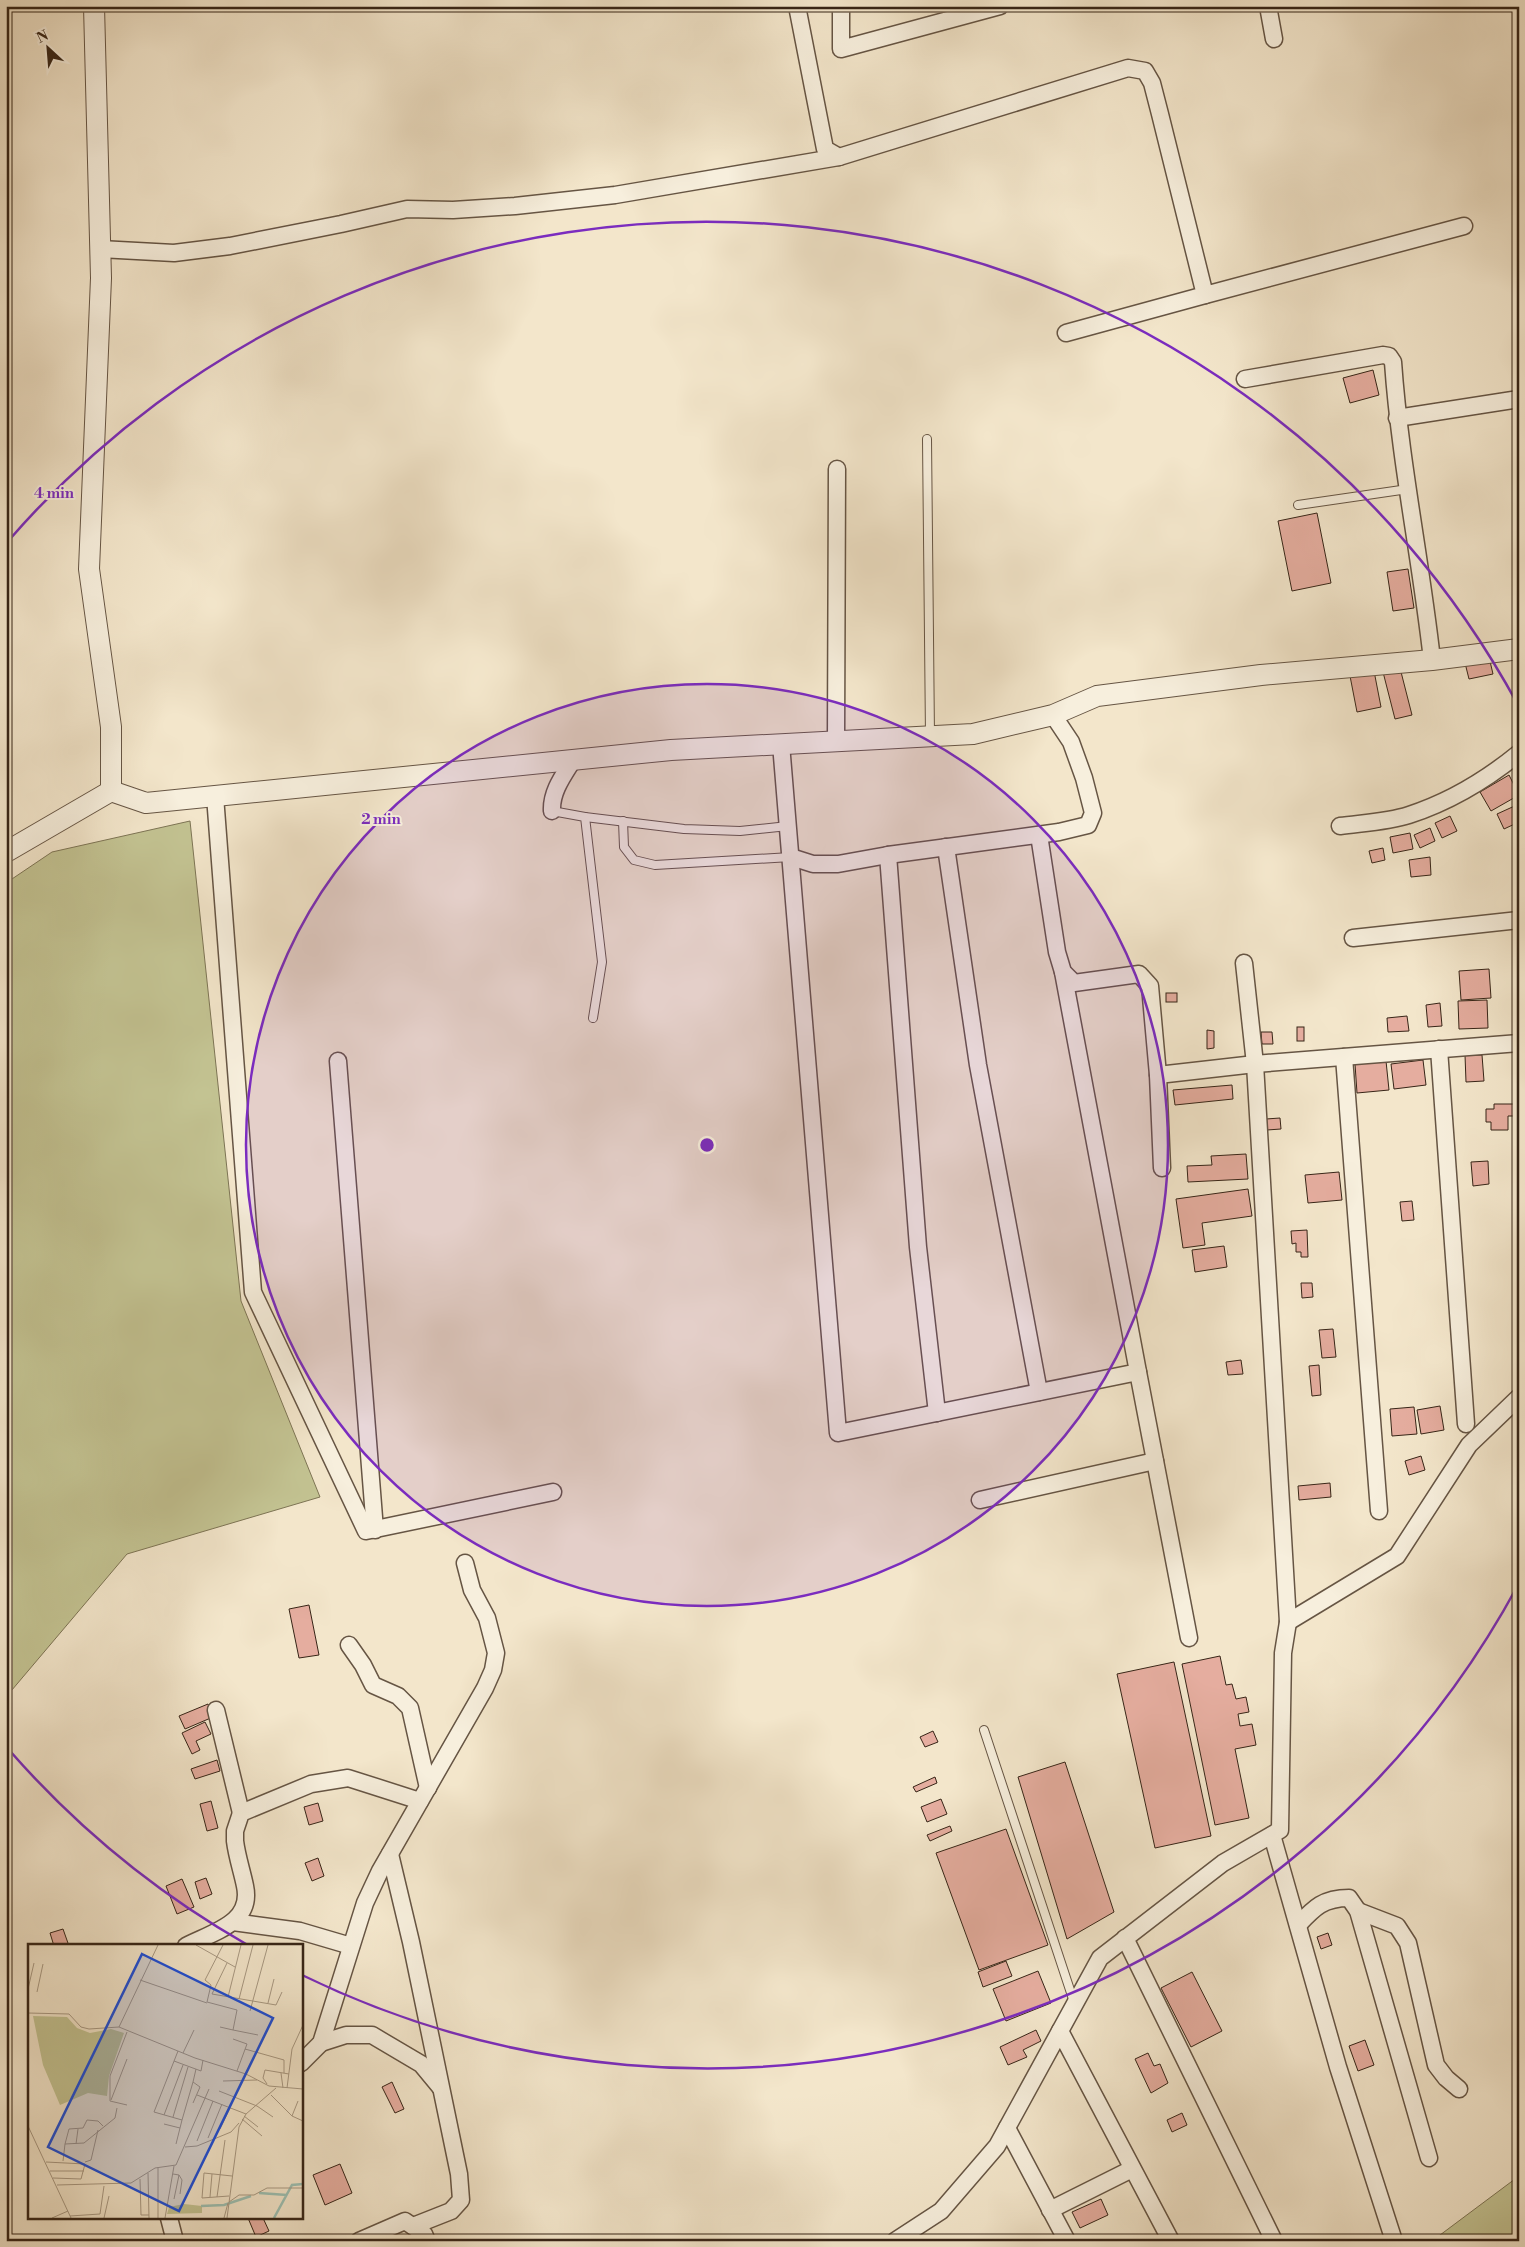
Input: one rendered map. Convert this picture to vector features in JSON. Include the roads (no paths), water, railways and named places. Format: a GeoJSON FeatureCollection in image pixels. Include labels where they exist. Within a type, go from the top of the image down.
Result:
{"type":"FeatureCollection","features":[{"type":"Feature","properties":{"kind":"street"},"geometry":{"type":"LineString","coordinates":[[94,6],[100,286],[89,569],[111,727],[111,791]]}},
{"type":"Feature","properties":{"kind":"street"},"geometry":{"type":"LineString","coordinates":[[797,6],[825,149],[838,158]]}},
{"type":"Feature","properties":{"kind":"street"},"geometry":{"type":"LineString","coordinates":[[841,6],[841,49],[1000,6]]}},
{"type":"Feature","properties":{"kind":"street"},"geometry":{"type":"LineString","coordinates":[[1268,6],[1274,40]]}},
{"type":"Feature","properties":{"kind":"street"},"geometry":{"type":"LineString","coordinates":[[100,249],[183,252],[249,242],[407,209],[453,210],[515,206],[606,196],[838,158],[870,146],[1128,68],[1145,71],[1152,83],[1205,295]]}},
{"type":"Feature","properties":{"kind":"street"},"geometry":{"type":"LineString","coordinates":[[1066,334],[1464,226]]}},
{"type":"Feature","properties":{"kind":"street"},"geometry":{"type":"LineString","coordinates":[[1245,379],[1383,355],[1389,356],[1393,362],[1397,418],[1425,595],[1432,660]]}},
{"type":"Feature","properties":{"kind":"street"},"geometry":{"type":"LineString","coordinates":[[1397,418],[1519,399]]}},
{"type":"Feature","properties":{"kind":"street"},"geometry":{"type":"LineString","coordinates":[[836,741],[837,469]]}},
{"type":"Feature","properties":{"kind":"street"},"geometry":{"type":"LineString","coordinates":[[6,852],[111,791],[146,803],[671,750],[973,734],[1053,715],[1097,696],[1261,676],[1432,660],[1519,649]]}},
{"type":"Feature","properties":{"kind":"street"},"geometry":{"type":"LineString","coordinates":[[791,857],[813,864],[838,864],[888,855],[1038,835],[1088,825],[1093,813],[1071,742],[1053,715]]}},
{"type":"Feature","properties":{"kind":"street"},"geometry":{"type":"LineString","coordinates":[[781,744],[838,1433],[1138,1372]]}},
{"type":"Feature","properties":{"kind":"street"},"geometry":{"type":"LineString","coordinates":[[1340,826],[1407,816],[1456,796],[1494,774],[1519,753]]}},
{"type":"Feature","properties":{"kind":"street"},"geometry":{"type":"LineString","coordinates":[[552,811],[551,802],[556,788],[573,760]]}},
{"type":"Feature","properties":{"kind":"street"},"geometry":{"type":"LineString","coordinates":[[215,796],[253,1292],[366,1531],[553,1492]]}},
{"type":"Feature","properties":{"kind":"street"},"geometry":{"type":"LineString","coordinates":[[1038,835],[1057,952],[1189,1638]]}},
{"type":"Feature","properties":{"kind":"street"},"geometry":{"type":"LineString","coordinates":[[946,847],[978,1065],[1038,1392]]}},
{"type":"Feature","properties":{"kind":"street"},"geometry":{"type":"LineString","coordinates":[[888,855],[918,1247],[937,1413]]}},
{"type":"Feature","properties":{"kind":"street"},"geometry":{"type":"LineString","coordinates":[[1353,938],[1519,920]]}},
{"type":"Feature","properties":{"kind":"street"},"geometry":{"type":"LineString","coordinates":[[894,2241],[941,2211],[997,2146],[1100,1958],[1224,1864],[1280,1830],[1283,1653],[1288,1622],[1255,1064],[1244,963]]}},
{"type":"Feature","properties":{"kind":"street"},"geometry":{"type":"LineString","coordinates":[[1062,972],[1074,983],[1139,974],[1150,986],[1158,1074],[1162,1168]]}},
{"type":"Feature","properties":{"kind":"street"},"geometry":{"type":"LineString","coordinates":[[1158,1074],[1255,1064],[1519,1043]]}},
{"type":"Feature","properties":{"kind":"street"},"geometry":{"type":"LineString","coordinates":[[1439,1049],[1466,1424]]}},
{"type":"Feature","properties":{"kind":"street"},"geometry":{"type":"LineString","coordinates":[[1344,1057],[1379,1510]]}},
{"type":"Feature","properties":{"kind":"street"},"geometry":{"type":"LineString","coordinates":[[338,1060],[375,1530]]}},
{"type":"Feature","properties":{"kind":"street"},"geometry":{"type":"LineString","coordinates":[[1288,1622],[1397,1556],[1469,1445],[1519,1396]]}},
{"type":"Feature","properties":{"kind":"street"},"geometry":{"type":"LineString","coordinates":[[980,1500],[1155,1461]]}},
{"type":"Feature","properties":{"kind":"street"},"geometry":{"type":"LineString","coordinates":[[302,2062],[320,2043],[365,1903],[390,1854],[485,1688],[493,1670],[496,1653],[487,1618],[472,1590],[465,1563]]}},
{"type":"Feature","properties":{"kind":"street"},"geometry":{"type":"LineString","coordinates":[[349,1645],[373,1685],[398,1696],[410,1708],[424,1794]]}},
{"type":"Feature","properties":{"kind":"street"},"geometry":{"type":"LineString","coordinates":[[192,1944],[232,1922],[243,1913],[247,1901],[235,1841],[235,1832],[240,1813],[216,1710]]}},
{"type":"Feature","properties":{"kind":"street"},"geometry":{"type":"LineString","coordinates":[[240,1813],[311,1784],[348,1778],[424,1794]]}},
{"type":"Feature","properties":{"kind":"street"},"geometry":{"type":"LineString","coordinates":[[1272,1835],[1338,2067],[1394,2241]]}},
{"type":"Feature","properties":{"kind":"street"},"geometry":{"type":"LineString","coordinates":[[390,1854],[411,1942],[460,2174],[461,2200],[451,2211],[413,2226]]}},
{"type":"Feature","properties":{"kind":"street"},"geometry":{"type":"LineString","coordinates":[[1298,1925],[1316,1906],[1337,1898],[1349,1898],[1358,1911],[1428,2158]]}},
{"type":"Feature","properties":{"kind":"street"},"geometry":{"type":"LineString","coordinates":[[1358,1911],[1397,1926],[1408,1943],[1436,2065],[1446,2078],[1459,2088]]}},
{"type":"Feature","properties":{"kind":"street"},"geometry":{"type":"LineString","coordinates":[[232,1922],[300,1930],[351,1946]]}},
{"type":"Feature","properties":{"kind":"street"},"geometry":{"type":"LineString","coordinates":[[1125,1938],[1274,2241]]}},
{"type":"Feature","properties":{"kind":"street"},"geometry":{"type":"LineString","coordinates":[[1060,2032],[1171,2241]]}},
{"type":"Feature","properties":{"kind":"street"},"geometry":{"type":"LineString","coordinates":[[320,2043],[346,2034],[372,2035],[422,2064],[442,2090]]}},
{"type":"Feature","properties":{"kind":"street"},"geometry":{"type":"LineString","coordinates":[[1007,2128],[1067,2241]]}},
{"type":"Feature","properties":{"kind":"street"},"geometry":{"type":"LineString","coordinates":[[1050,2210],[1132,2169]]}},
{"type":"Feature","properties":{"kind":"street"},"geometry":{"type":"LineString","coordinates":[[170,2220],[176,2241]]}},
{"type":"Feature","properties":{"kind":"street"},"geometry":{"type":"LineString","coordinates":[[358,2241],[405,2221],[424,2234],[427,2241]]}},
{"type":"Feature","properties":{"kind":"lane"},"geometry":{"type":"LineString","coordinates":[[926,439],[930,736]]}},
{"type":"Feature","properties":{"kind":"lane"},"geometry":{"type":"LineString","coordinates":[[1298,505],[1408,489]]}},
{"type":"Feature","properties":{"kind":"lane"},"geometry":{"type":"LineString","coordinates":[[552,811],[684,829],[740,831],[788,826]]}},
{"type":"Feature","properties":{"kind":"lane"},"geometry":{"type":"LineString","coordinates":[[585,817],[602,962],[593,1018]]}},
{"type":"Feature","properties":{"kind":"lane"},"geometry":{"type":"LineString","coordinates":[[623,821],[624,847],[634,860],[655,865],[791,857]]}},
{"type":"Feature","properties":{"kind":"lane"},"geometry":{"type":"LineString","coordinates":[[984,1730],[1075,2004]]}}]}
